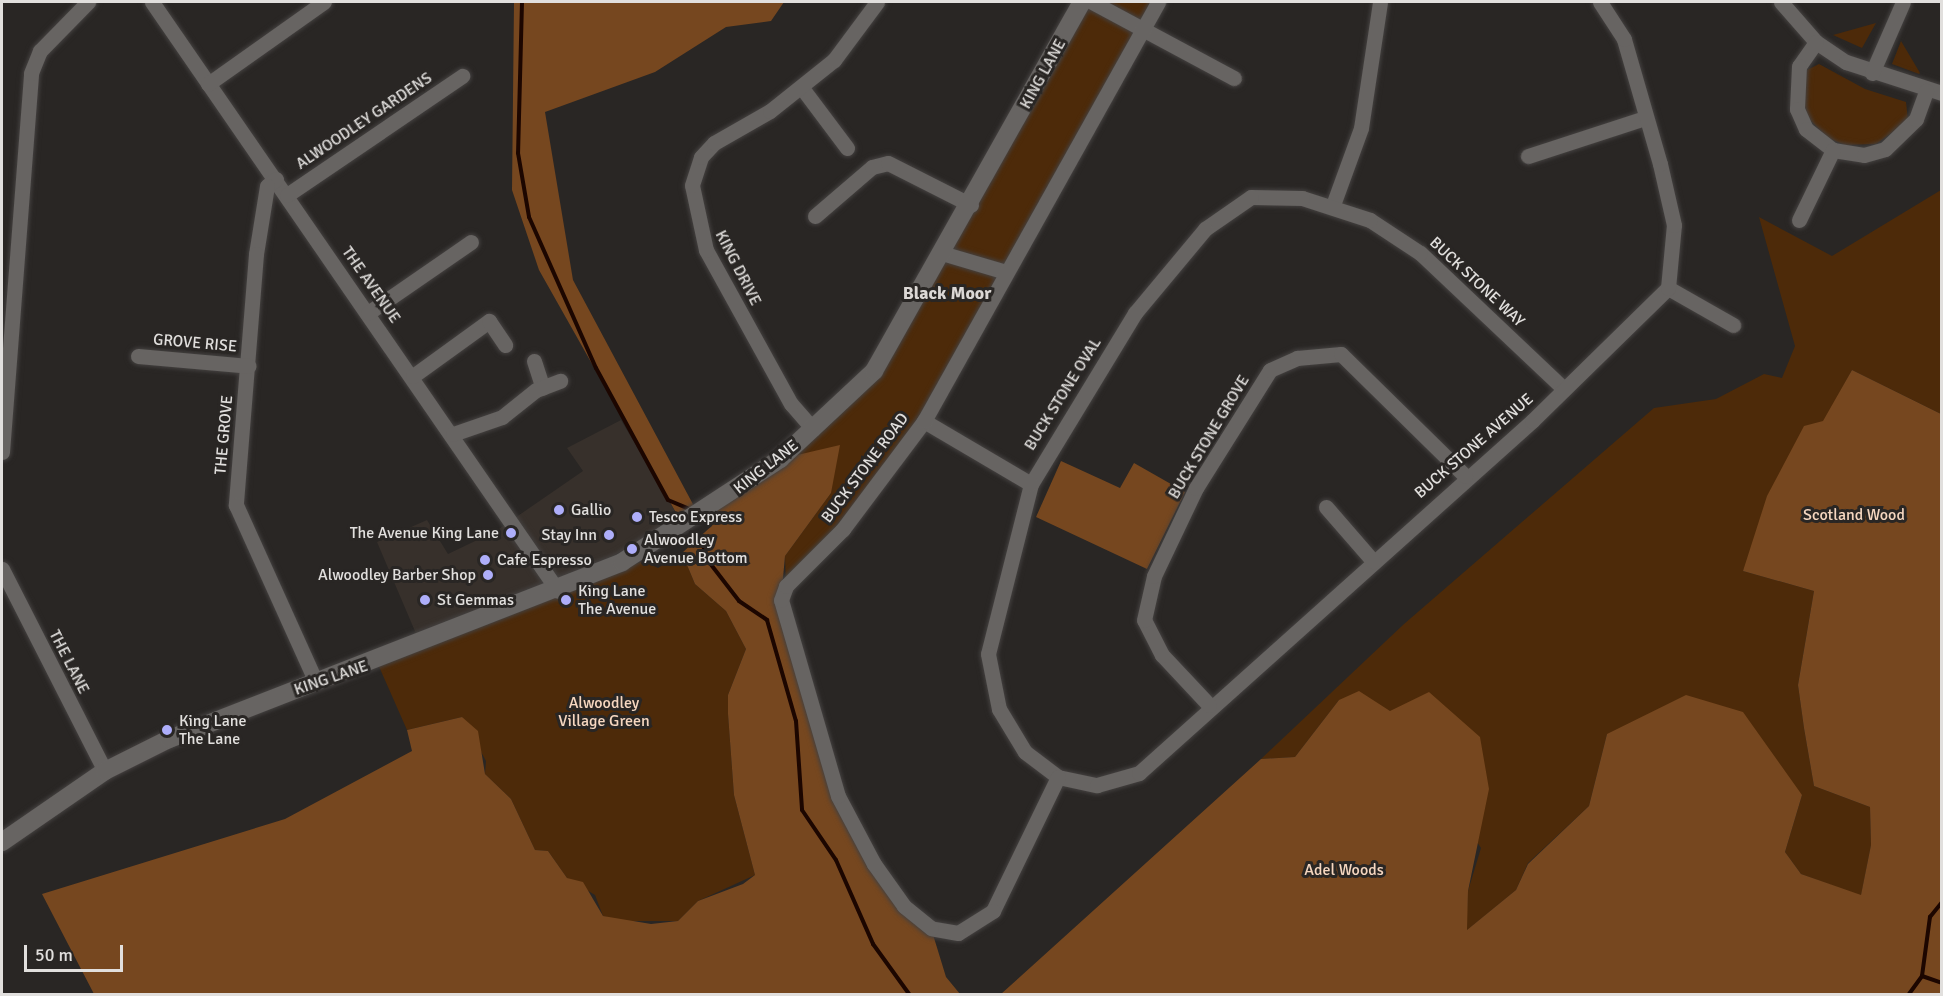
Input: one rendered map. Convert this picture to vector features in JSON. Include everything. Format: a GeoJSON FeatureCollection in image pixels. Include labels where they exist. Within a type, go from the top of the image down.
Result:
{"type":"FeatureCollection","features":[{"type":"Feature","properties":{"kind":"street"},"geometry":{"type":"LineString","coordinates":[[2,451],[9,271],[31,73],[40,51],[88,2]]}},
{"type":"Feature","properties":{"kind":"street","name":"THE AVENUE"},"geometry":{"type":"LineString","coordinates":[[152,2],[414,376],[558,591]]}},
{"type":"Feature","properties":{"kind":"street"},"geometry":{"type":"LineString","coordinates":[[208,84],[324,2]]}},
{"type":"Feature","properties":{"kind":"street","name":"KING DRIVE"},"geometry":{"type":"LineString","coordinates":[[813,429],[792,404],[706,250],[692,185],[701,157],[714,143],[802,88],[834,60],[877,2]]}},
{"type":"Feature","properties":{"kind":"street","name":"KING LANE"},"geometry":{"type":"LineString","coordinates":[[2,842],[105,771],[169,739],[558,591],[622,562],[739,489],[813,429],[874,371],[945,254],[1082,2]]}},
{"type":"Feature","properties":{"kind":"street"},"geometry":{"type":"LineString","coordinates":[[1092,2],[1234,78]]}},
{"type":"Feature","properties":{"kind":"street","name":"BUCK STONE ROAD"},"geometry":{"type":"LineString","coordinates":[[1058,777],[993,911],[958,933],[931,927],[904,906],[843,806],[781,600],[786,586],[843,529],[924,420],[1158,2]]}},
{"type":"Feature","properties":{"kind":"street"},"geometry":{"type":"LineString","coordinates":[[1333,205],[1361,128],[1380,2]]}},
{"type":"Feature","properties":{"kind":"street"},"geometry":{"type":"LineString","coordinates":[[1600,2],[1624,39],[1674,225],[1668,288],[1733,325]]}},
{"type":"Feature","properties":{"kind":"street"},"geometry":{"type":"LineString","coordinates":[[1781,2],[1816,42],[1872,73],[1934,92],[1916,119],[1885,150],[1864,155],[1833,150],[1806,129],[1797,109],[1799,66],[1816,42]]}},
{"type":"Feature","properties":{"kind":"street"},"geometry":{"type":"LineString","coordinates":[[1872,73],[1903,2]]}},
{"type":"Feature","properties":{"kind":"street","name":"ALWOODLEY GARDENS"},"geometry":{"type":"LineString","coordinates":[[287,195],[462,76]]}},
{"type":"Feature","properties":{"kind":"street"},"geometry":{"type":"LineString","coordinates":[[802,88],[847,148]]}},
{"type":"Feature","properties":{"kind":"street"},"geometry":{"type":"LineString","coordinates":[[1528,156],[1645,118]]}},
{"type":"Feature","properties":{"kind":"street"},"geometry":{"type":"LineString","coordinates":[[1799,220],[1833,150]]}},
{"type":"Feature","properties":{"kind":"street"},"geometry":{"type":"LineString","coordinates":[[815,216],[872,167],[888,163],[971,206]]}},
{"type":"Feature","properties":{"kind":"street","name":"THE GROVE"},"geometry":{"type":"LineString","coordinates":[[276,179],[267,186],[256,254],[249,366],[236,505],[316,682]]}},
{"type":"Feature","properties":{"kind":"street","name":"BUCK STONE WAY"},"geometry":{"type":"LineString","coordinates":[[1251,197],[1333,205],[1370,220],[1420,253],[1564,389]]}},
{"type":"Feature","properties":{"kind":"street","name":"BUCK STONE OVAL"},"geometry":{"type":"LineString","coordinates":[[1058,777],[1025,752],[999,709],[988,654],[1031,484],[1135,312],[1205,229],[1251,197]]}},
{"type":"Feature","properties":{"kind":"street"},"geometry":{"type":"LineString","coordinates":[[368,313],[471,242]]}},
{"type":"Feature","properties":{"kind":"street"},"geometry":{"type":"LineString","coordinates":[[945,254],[1006,272]]}},
{"type":"Feature","properties":{"kind":"street","name":"BUCK STONE AVENUE"},"geometry":{"type":"LineString","coordinates":[[1058,777],[1097,785],[1139,773],[1209,705],[1564,389],[1668,288]]}},
{"type":"Feature","properties":{"kind":"street"},"geometry":{"type":"LineString","coordinates":[[414,376],[489,321],[505,345]]}},
{"type":"Feature","properties":{"kind":"street","name":"BUCK STONE GROVE"},"geometry":{"type":"LineString","coordinates":[[1209,705],[1162,655],[1144,620],[1154,576],[1196,488],[1270,370],[1296,358],[1341,354],[1465,476]]}},
{"type":"Feature","properties":{"kind":"street","name":"GROVE RISE"},"geometry":{"type":"LineString","coordinates":[[138,356],[249,366]]}},
{"type":"Feature","properties":{"kind":"street"},"geometry":{"type":"LineString","coordinates":[[534,361],[543,387]]}},
{"type":"Feature","properties":{"kind":"street"},"geometry":{"type":"LineString","coordinates":[[453,435],[502,417],[543,387],[560,381]]}},
{"type":"Feature","properties":{"kind":"street"},"geometry":{"type":"LineString","coordinates":[[924,420],[1031,484]]}},
{"type":"Feature","properties":{"kind":"street"},"geometry":{"type":"LineString","coordinates":[[1326,507],[1373,561]]}},
{"type":"Feature","properties":{"kind":"street","name":"THE LANE"},"geometry":{"type":"LineString","coordinates":[[2,569],[7,592],[105,771]]}},
{"type":"Feature","properties":{"kind":"shaded area"},"geometry":{"type":"Polygon","coordinates":[[[621,420],[679,518],[597,565],[417,636],[377,542],[427,520],[448,554],[496,531],[583,471],[567,448],[621,420]]]}},
{"type":"Feature","properties":{"kind":"green space"},"geometry":{"type":"Polygon","coordinates":[[[514,2],[784,2],[771,21],[726,27],[655,72],[545,112],[573,280],[695,508],[679,518],[539,270],[512,190],[514,2]]]}},
{"type":"Feature","properties":{"kind":"green space"},"geometry":{"type":"Polygon","coordinates":[[[1082,2],[1158,2],[924,420],[786,586],[785,556],[831,493],[780,459],[874,371],[1082,2]]]}},
{"type":"Feature","properties":{"kind":"green space"},"geometry":{"type":"Polygon","coordinates":[[[1876,23],[1862,48],[1833,35],[1876,23]]]}},
{"type":"Feature","properties":{"kind":"green space"},"geometry":{"type":"Polygon","coordinates":[[[1901,41],[1920,73],[1919,74],[1892,64],[1901,41]]]}},
{"type":"Feature","properties":{"kind":"green space"},"geometry":{"type":"Polygon","coordinates":[[[1819,64],[1865,89],[1906,102],[1908,121],[1876,144],[1845,145],[1828,138],[1809,119],[1803,101],[1807,70],[1819,64]]]}},
{"type":"Feature","properties":{"kind":"green space"},"geometry":{"type":"Polygon","coordinates":[[[1941,190],[1941,414],[1852,370],[1743,571],[1814,591],[1798,685],[1804,728],[1814,786],[1870,807],[1871,845],[1861,896],[1801,874],[1785,852],[1802,795],[1607,734],[1589,806],[1528,863],[1516,890],[1466,931],[1468,891],[1481,848],[1390,711],[1339,700],[1295,757],[1261,759],[1404,624],[1654,408],[1716,399],[1764,374],[1782,378],[1795,346],[1759,217],[1832,256],[1941,190]]]}},
{"type":"Feature","properties":{"kind":"green space","name":"Adel Woods"},"geometry":{"type":"Polygon","coordinates":[[[1852,370],[1941,414],[1941,994],[1001,994],[1261,759],[1295,757],[1339,700],[1359,691],[1390,711],[1429,692],[1480,737],[1489,789],[1468,891],[1467,930],[1516,890],[1528,864],[1589,806],[1607,734],[1686,695],[1743,712],[1802,795],[1785,852],[1801,874],[1861,895],[1871,845],[1870,807],[1814,786],[1804,728],[1798,685],[1814,591],[1743,571],[1767,496],[1804,426],[1823,421],[1852,370]]]}},
{"type":"Feature","properties":{"kind":"green space"},"geometry":{"type":"Polygon","coordinates":[[[840,445],[831,493],[785,556],[781,600],[838,796],[874,864],[931,928],[946,977],[960,994],[94,994],[42,894],[285,819],[412,751],[407,730],[462,717],[478,731],[485,774],[511,799],[535,850],[548,851],[567,878],[583,882],[603,916],[651,924],[678,921],[698,901],[743,884],[755,875],[734,795],[728,695],[746,649],[726,611],[695,584],[682,553],[716,522],[719,501],[780,459],[840,445]]]}},
{"type":"Feature","properties":{"kind":"green space"},"geometry":{"type":"Polygon","coordinates":[[[1061,461],[1120,488],[1134,463],[1185,492],[1147,569],[1036,517],[1061,461]]]}},
{"type":"Feature","properties":{"kind":"green space","name":"Alwoodley Village Green"},"geometry":{"type":"Polygon","coordinates":[[[682,553],[695,584],[726,611],[746,649],[728,695],[728,714],[734,795],[755,875],[698,901],[678,921],[623,921],[603,916],[595,895],[567,878],[548,851],[535,850],[511,799],[485,774],[486,761],[462,717],[407,730],[377,662],[494,622],[643,561],[658,568],[682,553]]]}},
{"type":"Feature","properties":{"kind":"waterway"},"geometry":{"type":"LineString","coordinates":[[522,2],[518,153],[529,217],[596,368],[668,500],[687,508]]}},
{"type":"Feature","properties":{"kind":"waterway"},"geometry":{"type":"LineString","coordinates":[[702,543],[709,562],[739,601],[767,620],[796,721],[802,810],[836,860],[873,944],[909,994]]}},
{"type":"Feature","properties":{"kind":"waterway"},"geometry":{"type":"LineString","coordinates":[[1909,994],[1922,976],[1930,917],[1942,902]]}},
{"type":"Feature","properties":{"kind":"waterway"},"geometry":{"type":"LineString","coordinates":[[1922,976],[1942,983]]}},
{"type":"Feature","properties":{"kind":"place","name":"Gallio"},"geometry":{"type":"Point","coordinates":[559,510]}},
{"type":"Feature","properties":{"kind":"place","name":"Tesco Express"},"geometry":{"type":"Point","coordinates":[637,517]}},
{"type":"Feature","properties":{"kind":"place","name":"The Avenue King Lane"},"geometry":{"type":"Point","coordinates":[511,533]}},
{"type":"Feature","properties":{"kind":"place","name":"Stay Inn"},"geometry":{"type":"Point","coordinates":[609,535]}},
{"type":"Feature","properties":{"kind":"place","name":"Alwoodley Avenue Bottom"},"geometry":{"type":"Point","coordinates":[632,549]}},
{"type":"Feature","properties":{"kind":"place","name":"Cafe Espresso"},"geometry":{"type":"Point","coordinates":[485,560]}},
{"type":"Feature","properties":{"kind":"place","name":"Alwoodley Barber Shop"},"geometry":{"type":"Point","coordinates":[488,575]}},
{"type":"Feature","properties":{"kind":"place","name":"St Gemmas"},"geometry":{"type":"Point","coordinates":[425,600]}},
{"type":"Feature","properties":{"kind":"place","name":"King Lane The Avenue"},"geometry":{"type":"Point","coordinates":[566,600]}},
{"type":"Feature","properties":{"kind":"place","name":"King Lane The Lane"},"geometry":{"type":"Point","coordinates":[167,730]}},
{"type":"Feature","properties":{"kind":"district","name":"Black Moor"},"geometry":{"type":"Point","coordinates":[947,293]}},
{"type":"Feature","properties":{"kind":"park label","name":"Scotland Wood"},"geometry":{"type":"Point","coordinates":[1854,515]}}]}
